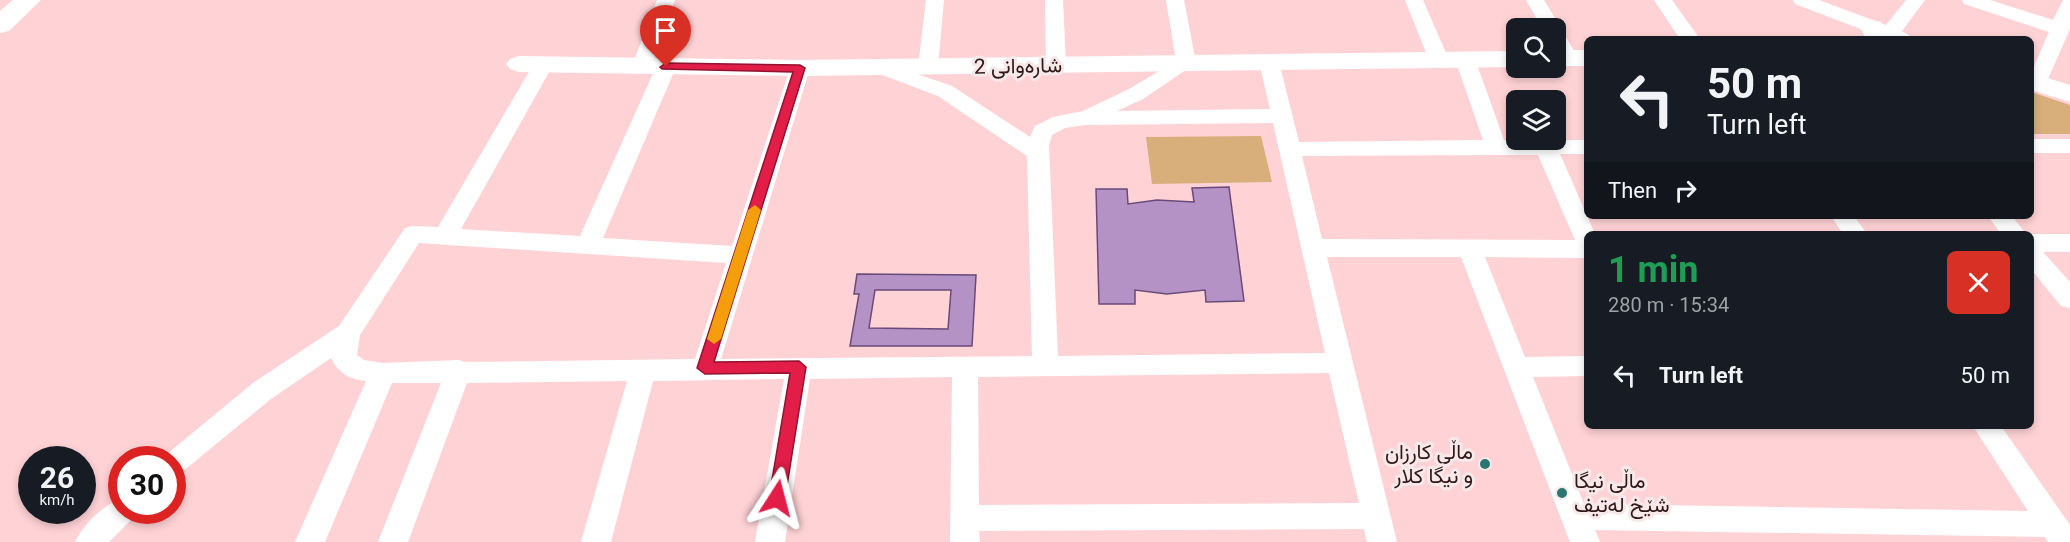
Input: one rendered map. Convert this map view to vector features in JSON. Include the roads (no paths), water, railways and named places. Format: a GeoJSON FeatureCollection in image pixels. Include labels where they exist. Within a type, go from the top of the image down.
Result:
{"type":"FeatureCollection","features":[{"type":"Feature","properties":{"kind":"highway"},"geometry":{"type":"LineString","coordinates":[[0,25],[28,0]]}},
{"type":"Feature","properties":{"kind":"street"},"geometry":{"type":"LineString","coordinates":[[588,245],[654,67],[666,0]]}},
{"type":"Feature","properties":{"kind":"street"},"geometry":{"type":"LineString","coordinates":[[928,67],[935,0]]}},
{"type":"Feature","properties":{"kind":"street"},"geometry":{"type":"LineString","coordinates":[[1054,0],[1056,65]]}},
{"type":"Feature","properties":{"kind":"street"},"geometry":{"type":"LineString","coordinates":[[1085,118],[1136,94],[1186,63],[1175,0]]}},
{"type":"Feature","properties":{"kind":"street"},"geometry":{"type":"LineString","coordinates":[[1414,0],[1439,60]]}},
{"type":"Feature","properties":{"kind":"street"},"geometry":{"type":"LineString","coordinates":[[1535,0],[1545,18]]}},
{"type":"Feature","properties":{"kind":"street"},"geometry":{"type":"LineString","coordinates":[[1663,0],[1688,36]]}},
{"type":"Feature","properties":{"kind":"street"},"geometry":{"type":"LineString","coordinates":[[1802,0],[1886,35],[1916,0]]}},
{"type":"Feature","properties":{"kind":"street"},"geometry":{"type":"LineString","coordinates":[[1971,0],[2060,28]]}},
{"type":"Feature","properties":{"kind":"street"},"geometry":{"type":"LineString","coordinates":[[2070,3],[2034,82],[2070,94]]}},
{"type":"Feature","properties":{"kind":"street"},"geometry":{"type":"LineString","coordinates":[[1465,59],[1496,148]]}},
{"type":"Feature","properties":{"kind":"street","name":"شارەوانی 2"},"geometry":{"type":"LineString","coordinates":[[531,65],[800,68],[1506,59]]}},
{"type":"Feature","properties":{"kind":"street"},"geometry":{"type":"LineString","coordinates":[[965,366],[965,530],[1379,529],[1269,62]]}},
{"type":"Feature","properties":{"kind":"street"},"geometry":{"type":"LineString","coordinates":[[445,236],[531,65]]}},
{"type":"Feature","properties":{"kind":"street"},"geometry":{"type":"LineString","coordinates":[[879,67],[945,92],[1039,153]]}},
{"type":"Feature","properties":{"kind":"street"},"geometry":{"type":"LineString","coordinates":[[705,368],[800,68]]}},
{"type":"Feature","properties":{"kind":"street"},"geometry":{"type":"LineString","coordinates":[[1045,365],[1039,153],[1043,131],[1060,122],[1085,118],[1281,116]]}},
{"type":"Feature","properties":{"kind":"street"},"geometry":{"type":"LineString","coordinates":[[2034,146],[2070,146]]}},
{"type":"Feature","properties":{"kind":"street"},"geometry":{"type":"LineString","coordinates":[[1566,147],[1584,147]]}},
{"type":"Feature","properties":{"kind":"street"},"geometry":{"type":"LineString","coordinates":[[1288,148],[1506,148]]}},
{"type":"Feature","properties":{"kind":"street"},"geometry":{"type":"LineString","coordinates":[[1547,150],[1584,235]]}},
{"type":"Feature","properties":{"kind":"street"},"geometry":{"type":"LineString","coordinates":[[2002,219],[2012,231]]}},
{"type":"Feature","properties":{"kind":"street"},"geometry":{"type":"LineString","coordinates":[[186,453],[262,391],[348,333],[413,234],[740,255]]}},
{"type":"Feature","properties":{"kind":"street"},"geometry":{"type":"LineString","coordinates":[[2034,256],[2070,243]]}},
{"type":"Feature","properties":{"kind":"street"},"geometry":{"type":"LineString","coordinates":[[1312,248],[1584,249]]}},
{"type":"Feature","properties":{"kind":"street"},"geometry":{"type":"LineString","coordinates":[[1470,249],[1580,530],[2059,533]]}},
{"type":"Feature","properties":{"kind":"street"},"geometry":{"type":"LineString","coordinates":[[2034,257],[2070,299]]}},
{"type":"Feature","properties":{"kind":"street"},"geometry":{"type":"LineString","coordinates":[[348,333],[344,358],[357,370],[383,373],[459,370],[1339,363]]}},
{"type":"Feature","properties":{"kind":"street"},"geometry":{"type":"LineString","coordinates":[[1518,367],[1584,366]]}},
{"type":"Feature","properties":{"kind":"street"},"geometry":{"type":"LineString","coordinates":[[770,542],[799,367]]}},
{"type":"Feature","properties":{"kind":"street"},"geometry":{"type":"LineString","coordinates":[[596,542],[643,369]]}},
{"type":"Feature","properties":{"kind":"street"},"geometry":{"type":"LineString","coordinates":[[393,542],[459,370]]}},
{"type":"Feature","properties":{"kind":"street"},"geometry":{"type":"LineString","coordinates":[[310,542],[383,373]]}},
{"type":"Feature","properties":{"kind":"street"},"geometry":{"type":"LineString","coordinates":[[1988,429],[2059,533]]}},
{"type":"Feature","properties":{"kind":"street"},"geometry":{"type":"LineString","coordinates":[[90,542],[108,524]]}},
{"type":"Feature","properties":{"kind":"place","name":"ماڵی کارزان و نیگا کلار"},"geometry":{"type":"Point","coordinates":[1485,464]}},
{"type":"Feature","properties":{"kind":"place","name":"ماڵی نیگا شێخ لەتیف"},"geometry":{"type":"Point","coordinates":[1562,493]}}]}
